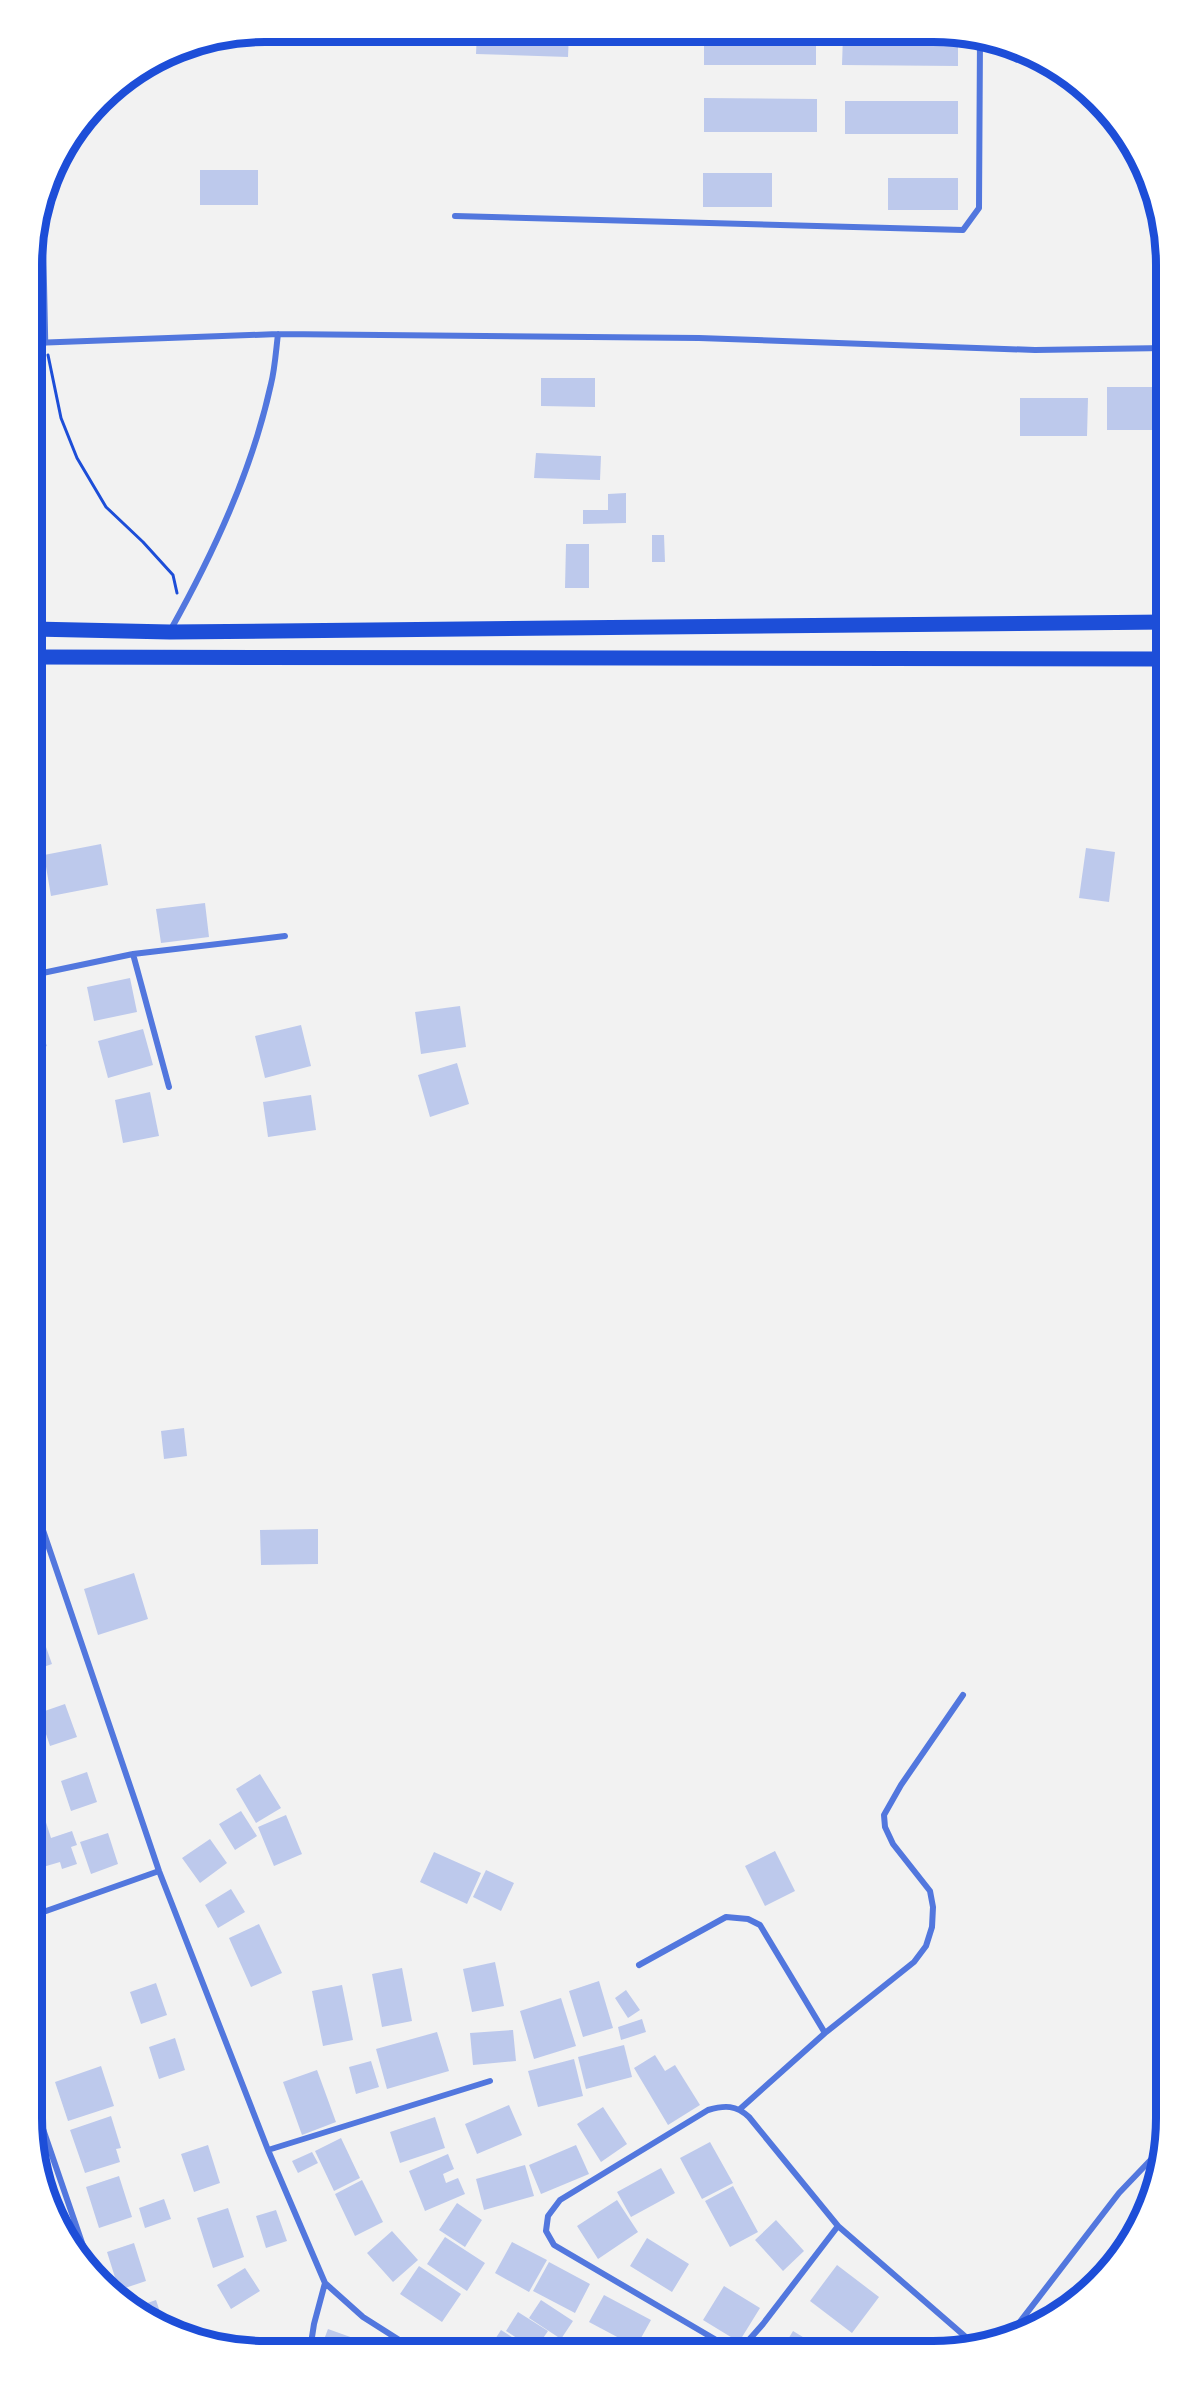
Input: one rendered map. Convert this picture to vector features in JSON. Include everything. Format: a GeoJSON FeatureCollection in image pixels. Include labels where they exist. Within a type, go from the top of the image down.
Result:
{"type":"FeatureCollection","features":[{"type":"Feature","properties":{"kind":"main road"},"geometry":{"type":"LineString","coordinates":[[42,629],[170,632],[1156,622]]}},
{"type":"Feature","properties":{"kind":"main road"},"geometry":{"type":"LineString","coordinates":[[42,657],[1156,659]]}},
{"type":"Feature","properties":{"kind":"street"},"geometry":{"type":"LineString","coordinates":[[455,216],[963,231],[979,208],[980,47]]}},
{"type":"Feature","properties":{"kind":"street"},"geometry":{"type":"LineString","coordinates":[[170,632],[204,567],[241,481],[271,383],[278,334]]}},
{"type":"Feature","properties":{"kind":"street"},"geometry":{"type":"LineString","coordinates":[[42,344],[278,334],[699,338],[1013,350],[1156,348]]}},
{"type":"Feature","properties":{"kind":"street"},"geometry":{"type":"LineString","coordinates":[[42,973],[133,954],[285,936]]}},
{"type":"Feature","properties":{"kind":"street"},"geometry":{"type":"LineString","coordinates":[[133,954],[169,1087]]}},
{"type":"Feature","properties":{"kind":"street"},"geometry":{"type":"LineString","coordinates":[[42,1527],[159,1871],[268,2150],[325,2283],[363,2317],[401,2341]]}},
{"type":"Feature","properties":{"kind":"street"},"geometry":{"type":"LineString","coordinates":[[740,2109],[825,2033],[914,1962],[926,1946],[932,1927],[933,1907],[930,1891],[893,1844],[885,1827],[884,1815],[901,1785],[963,1695]]}},
{"type":"Feature","properties":{"kind":"street"},"geometry":{"type":"LineString","coordinates":[[42,1912],[159,1871]]}},
{"type":"Feature","properties":{"kind":"street"},"geometry":{"type":"LineString","coordinates":[[639,1965],[726,1917],[748,1919],[760,1925],[825,2033]]}},
{"type":"Feature","properties":{"kind":"street"},"geometry":{"type":"LineString","coordinates":[[268,2150],[490,2081]]}},
{"type":"Feature","properties":{"kind":"street"},"geometry":{"type":"LineString","coordinates":[[720,2341],[554,2246],[546,2231],[549,2216],[560,2200],[571,2192],[708,2110],[721,2106],[740,2109],[838,2226],[967,2338]]}},
{"type":"Feature","properties":{"kind":"street"},"geometry":{"type":"LineString","coordinates":[[42,2127],[79,2241]]}},
{"type":"Feature","properties":{"kind":"street"},"geometry":{"type":"LineString","coordinates":[[1018,2324],[1119,2193],[1153,2158]]}},
{"type":"Feature","properties":{"kind":"street"},"geometry":{"type":"LineString","coordinates":[[747,2341],[763,2324],[838,2226]]}},
{"type":"Feature","properties":{"kind":"street"},"geometry":{"type":"LineString","coordinates":[[311,2341],[325,2283]]}},
{"type":"Feature","properties":{"kind":"lane"},"geometry":{"type":"LineString","coordinates":[[44,233],[46,344]]}},
{"type":"Feature","properties":{"kind":"path"},"geometry":{"type":"LineString","coordinates":[[46,344],[61,418],[78,458],[106,507],[173,575],[181,612]]}},
{"type":"Feature","properties":{"kind":"building"},"geometry":{"type":"Polygon","coordinates":[[[477,42],[569,42],[568,57],[476,54],[477,42]]]}},
{"type":"Feature","properties":{"kind":"building"},"geometry":{"type":"Polygon","coordinates":[[[704,42],[816,42],[816,65],[704,65],[704,42]]]}},
{"type":"Feature","properties":{"kind":"building"},"geometry":{"type":"Polygon","coordinates":[[[843,42],[958,43],[958,66],[842,65],[843,42]]]}},
{"type":"Feature","properties":{"kind":"building"},"geometry":{"type":"Polygon","coordinates":[[[704,98],[817,99],[817,132],[704,132],[704,98]]]}},
{"type":"Feature","properties":{"kind":"building"},"geometry":{"type":"Polygon","coordinates":[[[845,101],[958,101],[958,134],[845,134],[845,101]]]}},
{"type":"Feature","properties":{"kind":"building"},"geometry":{"type":"Polygon","coordinates":[[[200,170],[258,170],[258,205],[200,205],[200,170]]]}},
{"type":"Feature","properties":{"kind":"building"},"geometry":{"type":"Polygon","coordinates":[[[703,173],[772,173],[772,207],[703,207],[703,173]]]}},
{"type":"Feature","properties":{"kind":"building"},"geometry":{"type":"Polygon","coordinates":[[[888,178],[958,178],[958,210],[888,210],[888,178]]]}},
{"type":"Feature","properties":{"kind":"building"},"geometry":{"type":"Polygon","coordinates":[[[541,378],[595,378],[595,407],[541,406],[541,378]]]}},
{"type":"Feature","properties":{"kind":"building"},"geometry":{"type":"Polygon","coordinates":[[[1107,387],[1156,387],[1156,430],[1107,430],[1107,387]]]}},
{"type":"Feature","properties":{"kind":"building"},"geometry":{"type":"Polygon","coordinates":[[[1020,398],[1088,398],[1087,436],[1020,436],[1020,398]]]}},
{"type":"Feature","properties":{"kind":"building"},"geometry":{"type":"Polygon","coordinates":[[[536,453],[601,456],[600,480],[534,478],[536,453]]]}},
{"type":"Feature","properties":{"kind":"building"},"geometry":{"type":"Polygon","coordinates":[[[626,493],[626,523],[583,524],[583,510],[608,510],[608,494],[626,493]]]}},
{"type":"Feature","properties":{"kind":"building"},"geometry":{"type":"Polygon","coordinates":[[[652,535],[664,535],[665,562],[652,562],[652,535]]]}},
{"type":"Feature","properties":{"kind":"building"},"geometry":{"type":"Polygon","coordinates":[[[566,544],[589,544],[589,588],[565,588],[566,544]]]}},
{"type":"Feature","properties":{"kind":"building"},"geometry":{"type":"Polygon","coordinates":[[[101,844],[108,885],[51,896],[44,855],[101,844]]]}},
{"type":"Feature","properties":{"kind":"building"},"geometry":{"type":"Polygon","coordinates":[[[1086,848],[1115,852],[1109,902],[1079,898],[1086,848]]]}},
{"type":"Feature","properties":{"kind":"building"},"geometry":{"type":"Polygon","coordinates":[[[205,903],[209,937],[161,943],[156,909],[205,903]]]}},
{"type":"Feature","properties":{"kind":"building"},"geometry":{"type":"Polygon","coordinates":[[[130,978],[137,1012],[94,1021],[87,987],[130,978]]]}},
{"type":"Feature","properties":{"kind":"building"},"geometry":{"type":"Polygon","coordinates":[[[460,1006],[466,1047],[421,1054],[415,1012],[460,1006]]]}},
{"type":"Feature","properties":{"kind":"building"},"geometry":{"type":"Polygon","coordinates":[[[301,1025],[311,1066],[265,1078],[255,1036],[301,1025]]]}},
{"type":"Feature","properties":{"kind":"building"},"geometry":{"type":"Polygon","coordinates":[[[143,1029],[153,1065],[108,1078],[98,1041],[143,1029]]]}},
{"type":"Feature","properties":{"kind":"building"},"geometry":{"type":"Polygon","coordinates":[[[42,1034],[47,1046],[42,1048],[42,1034]]]}},
{"type":"Feature","properties":{"kind":"building"},"geometry":{"type":"Polygon","coordinates":[[[457,1063],[469,1104],[430,1117],[418,1075],[457,1063]]]}},
{"type":"Feature","properties":{"kind":"building"},"geometry":{"type":"Polygon","coordinates":[[[150,1092],[159,1136],[123,1143],[115,1100],[150,1092]]]}},
{"type":"Feature","properties":{"kind":"building"},"geometry":{"type":"Polygon","coordinates":[[[311,1095],[316,1130],[268,1137],[263,1102],[311,1095]]]}},
{"type":"Feature","properties":{"kind":"building"},"geometry":{"type":"Polygon","coordinates":[[[184,1428],[187,1456],[164,1459],[161,1431],[184,1428]]]}},
{"type":"Feature","properties":{"kind":"building"},"geometry":{"type":"Polygon","coordinates":[[[318,1529],[318,1564],[261,1565],[260,1530],[318,1529]]]}},
{"type":"Feature","properties":{"kind":"building"},"geometry":{"type":"Polygon","coordinates":[[[134,1573],[148,1619],[98,1635],[84,1589],[134,1573]]]}},
{"type":"Feature","properties":{"kind":"building"},"geometry":{"type":"Polygon","coordinates":[[[42,1636],[52,1664],[42,1668],[42,1636]]]}},
{"type":"Feature","properties":{"kind":"building"},"geometry":{"type":"Polygon","coordinates":[[[65,1704],[77,1737],[50,1746],[42,1722],[42,1712],[65,1704]]]}},
{"type":"Feature","properties":{"kind":"building"},"geometry":{"type":"Polygon","coordinates":[[[87,1772],[97,1802],[71,1811],[61,1781],[87,1772]]]}},
{"type":"Feature","properties":{"kind":"building"},"geometry":{"type":"Polygon","coordinates":[[[260,1774],[281,1808],[256,1823],[236,1789],[260,1774]]]}},
{"type":"Feature","properties":{"kind":"building"},"geometry":{"type":"Polygon","coordinates":[[[241,1811],[257,1836],[235,1850],[219,1824],[241,1811]]]}},
{"type":"Feature","properties":{"kind":"building"},"geometry":{"type":"Polygon","coordinates":[[[286,1815],[302,1854],[274,1866],[258,1827],[286,1815]]]}},
{"type":"Feature","properties":{"kind":"building"},"geometry":{"type":"Polygon","coordinates":[[[44,1816],[51,1838],[72,1831],[77,1845],[71,1847],[77,1864],[62,1869],[60,1862],[43,1867],[42,1817],[44,1816]]]}},
{"type":"Feature","properties":{"kind":"building"},"geometry":{"type":"Polygon","coordinates":[[[108,1833],[118,1864],[91,1874],[80,1842],[108,1833]]]}},
{"type":"Feature","properties":{"kind":"building"},"geometry":{"type":"Polygon","coordinates":[[[210,1839],[227,1863],[200,1883],[182,1858],[210,1839]]]}},
{"type":"Feature","properties":{"kind":"building"},"geometry":{"type":"Polygon","coordinates":[[[775,1851],[795,1891],[765,1906],[745,1866],[775,1851]]]}},
{"type":"Feature","properties":{"kind":"building"},"geometry":{"type":"Polygon","coordinates":[[[434,1852],[481,1873],[467,1904],[420,1882],[434,1852]]]}},
{"type":"Feature","properties":{"kind":"building"},"geometry":{"type":"Polygon","coordinates":[[[486,1870],[514,1883],[501,1911],[473,1897],[486,1870]]]}},
{"type":"Feature","properties":{"kind":"building"},"geometry":{"type":"Polygon","coordinates":[[[231,1889],[245,1912],[218,1928],[205,1905],[231,1889]]]}},
{"type":"Feature","properties":{"kind":"building"},"geometry":{"type":"Polygon","coordinates":[[[259,1924],[282,1973],[251,1987],[229,1938],[259,1924]]]}},
{"type":"Feature","properties":{"kind":"building"},"geometry":{"type":"Polygon","coordinates":[[[495,1962],[504,2006],[472,2012],[463,1969],[495,1962]]]}},
{"type":"Feature","properties":{"kind":"building"},"geometry":{"type":"Polygon","coordinates":[[[402,1968],[412,2021],[382,2027],[372,1974],[402,1968]]]}},
{"type":"Feature","properties":{"kind":"building"},"geometry":{"type":"Polygon","coordinates":[[[599,1981],[613,2028],[583,2037],[569,1991],[599,1981]]]}},
{"type":"Feature","properties":{"kind":"building"},"geometry":{"type":"Polygon","coordinates":[[[156,1983],[167,2015],[141,2024],[130,1992],[156,1983]]]}},
{"type":"Feature","properties":{"kind":"building"},"geometry":{"type":"Polygon","coordinates":[[[342,1985],[353,2040],[323,2046],[312,1991],[342,1985]]]}},
{"type":"Feature","properties":{"kind":"building"},"geometry":{"type":"Polygon","coordinates":[[[626,1990],[640,2010],[628,2018],[615,1998],[626,1990]]]}},
{"type":"Feature","properties":{"kind":"building"},"geometry":{"type":"Polygon","coordinates":[[[561,1998],[576,2046],[534,2059],[520,2011],[561,1998]]]}},
{"type":"Feature","properties":{"kind":"building"},"geometry":{"type":"Polygon","coordinates":[[[642,2019],[646,2032],[621,2040],[618,2027],[642,2019]]]}},
{"type":"Feature","properties":{"kind":"building"},"geometry":{"type":"Polygon","coordinates":[[[513,2030],[516,2061],[473,2065],[470,2033],[513,2030]]]}},
{"type":"Feature","properties":{"kind":"building"},"geometry":{"type":"Polygon","coordinates":[[[437,2032],[449,2071],[387,2089],[376,2049],[437,2032]]]}},
{"type":"Feature","properties":{"kind":"building"},"geometry":{"type":"Polygon","coordinates":[[[175,2038],[185,2070],[159,2079],[149,2047],[175,2038]]]}},
{"type":"Feature","properties":{"kind":"building"},"geometry":{"type":"Polygon","coordinates":[[[624,2045],[632,2077],[586,2089],[578,2057],[624,2045]]]}},
{"type":"Feature","properties":{"kind":"building"},"geometry":{"type":"Polygon","coordinates":[[[655,2055],[665,2071],[675,2065],[700,2105],[668,2125],[634,2068],[655,2055]]]}},
{"type":"Feature","properties":{"kind":"building"},"geometry":{"type":"Polygon","coordinates":[[[574,2059],[583,2096],[538,2107],[528,2071],[574,2059]]]}},
{"type":"Feature","properties":{"kind":"building"},"geometry":{"type":"Polygon","coordinates":[[[371,2061],[379,2087],[356,2094],[349,2067],[371,2061]]]}},
{"type":"Feature","properties":{"kind":"building"},"geometry":{"type":"Polygon","coordinates":[[[101,2066],[114,2106],[68,2121],[55,2082],[101,2066]]]}},
{"type":"Feature","properties":{"kind":"building"},"geometry":{"type":"Polygon","coordinates":[[[317,2070],[336,2122],[302,2135],[283,2082],[317,2070]]]}},
{"type":"Feature","properties":{"kind":"building"},"geometry":{"type":"Polygon","coordinates":[[[509,2105],[522,2135],[477,2154],[465,2124],[509,2105]]]}},
{"type":"Feature","properties":{"kind":"building"},"geometry":{"type":"Polygon","coordinates":[[[603,2107],[627,2144],[601,2162],[577,2124],[603,2107]]]}},
{"type":"Feature","properties":{"kind":"building"},"geometry":{"type":"Polygon","coordinates":[[[111,2116],[121,2148],[116,2149],[120,2162],[85,2173],[70,2130],[111,2116]]]}},
{"type":"Feature","properties":{"kind":"building"},"geometry":{"type":"Polygon","coordinates":[[[435,2117],[445,2148],[400,2163],[390,2132],[435,2117]]]}},
{"type":"Feature","properties":{"kind":"building"},"geometry":{"type":"Polygon","coordinates":[[[341,2138],[360,2178],[334,2191],[315,2151],[341,2138]]]}},
{"type":"Feature","properties":{"kind":"building"},"geometry":{"type":"Polygon","coordinates":[[[710,2142],[733,2183],[702,2199],[680,2158],[710,2142]]]}},
{"type":"Feature","properties":{"kind":"building"},"geometry":{"type":"Polygon","coordinates":[[[208,2145],[220,2183],[194,2192],[181,2154],[208,2145]]]}},
{"type":"Feature","properties":{"kind":"building"},"geometry":{"type":"Polygon","coordinates":[[[576,2145],[589,2174],[541,2194],[529,2165],[576,2145]]]}},
{"type":"Feature","properties":{"kind":"building"},"geometry":{"type":"Polygon","coordinates":[[[312,2152],[318,2163],[298,2173],[292,2161],[312,2152]]]}},
{"type":"Feature","properties":{"kind":"building"},"geometry":{"type":"Polygon","coordinates":[[[448,2154],[454,2169],[443,2174],[446,2183],[458,2178],[465,2194],[425,2211],[409,2171],[448,2154]]]}},
{"type":"Feature","properties":{"kind":"building"},"geometry":{"type":"Polygon","coordinates":[[[525,2165],[534,2196],[484,2210],[476,2179],[525,2165]]]}},
{"type":"Feature","properties":{"kind":"building"},"geometry":{"type":"Polygon","coordinates":[[[661,2168],[675,2193],[631,2217],[617,2192],[661,2168]]]}},
{"type":"Feature","properties":{"kind":"building"},"geometry":{"type":"Polygon","coordinates":[[[119,2176],[132,2217],[99,2228],[86,2187],[119,2176]]]}},
{"type":"Feature","properties":{"kind":"building"},"geometry":{"type":"Polygon","coordinates":[[[362,2180],[383,2222],[355,2236],[335,2194],[362,2180]]]}},
{"type":"Feature","properties":{"kind":"building"},"geometry":{"type":"Polygon","coordinates":[[[733,2186],[758,2232],[730,2247],[705,2201],[733,2186]]]}},
{"type":"Feature","properties":{"kind":"building"},"geometry":{"type":"Polygon","coordinates":[[[164,2199],[171,2219],[145,2228],[139,2208],[164,2199]]]}},
{"type":"Feature","properties":{"kind":"building"},"geometry":{"type":"Polygon","coordinates":[[[617,2200],[638,2232],[598,2259],[577,2226],[617,2200]]]}},
{"type":"Feature","properties":{"kind":"building"},"geometry":{"type":"Polygon","coordinates":[[[457,2203],[482,2220],[465,2247],[439,2230],[457,2203]]]}},
{"type":"Feature","properties":{"kind":"building"},"geometry":{"type":"Polygon","coordinates":[[[228,2208],[244,2257],[213,2268],[197,2218],[228,2208]]]}},
{"type":"Feature","properties":{"kind":"building"},"geometry":{"type":"Polygon","coordinates":[[[276,2210],[287,2241],[266,2248],[256,2216],[276,2210]]]}},
{"type":"Feature","properties":{"kind":"building"},"geometry":{"type":"Polygon","coordinates":[[[776,2220],[804,2251],[783,2271],[755,2240],[776,2220]]]}},
{"type":"Feature","properties":{"kind":"building"},"geometry":{"type":"Polygon","coordinates":[[[392,2231],[418,2260],[393,2282],[367,2253],[392,2231]]]}},
{"type":"Feature","properties":{"kind":"building"},"geometry":{"type":"Polygon","coordinates":[[[445,2237],[485,2263],[467,2291],[427,2264],[445,2237]]]}},
{"type":"Feature","properties":{"kind":"building"},"geometry":{"type":"Polygon","coordinates":[[[647,2238],[689,2264],[672,2292],[630,2266],[647,2238]]]}},
{"type":"Feature","properties":{"kind":"building"},"geometry":{"type":"Polygon","coordinates":[[[512,2242],[547,2260],[529,2292],[495,2273],[512,2242]]]}},
{"type":"Feature","properties":{"kind":"building"},"geometry":{"type":"Polygon","coordinates":[[[134,2243],[146,2281],[122,2289],[118,2286],[107,2252],[134,2243]]]}},
{"type":"Feature","properties":{"kind":"building"},"geometry":{"type":"Polygon","coordinates":[[[549,2262],[590,2284],[575,2313],[533,2291],[549,2262]]]}},
{"type":"Feature","properties":{"kind":"building"},"geometry":{"type":"Polygon","coordinates":[[[837,2265],[879,2297],[852,2333],[810,2301],[837,2265]]]}},
{"type":"Feature","properties":{"kind":"building"},"geometry":{"type":"Polygon","coordinates":[[[419,2266],[461,2294],[442,2322],[400,2294],[419,2266]]]}},
{"type":"Feature","properties":{"kind":"building"},"geometry":{"type":"Polygon","coordinates":[[[245,2268],[260,2291],[231,2309],[217,2285],[245,2268]]]}},
{"type":"Feature","properties":{"kind":"building"},"geometry":{"type":"Polygon","coordinates":[[[724,2286],[760,2308],[740,2341],[703,2320],[724,2286]]]}},
{"type":"Feature","properties":{"kind":"building"},"geometry":{"type":"Polygon","coordinates":[[[604,2295],[651,2320],[639,2341],[625,2341],[589,2322],[604,2295]]]}},
{"type":"Feature","properties":{"kind":"building"},"geometry":{"type":"Polygon","coordinates":[[[156,2300],[161,2315],[153,2311],[143,2304],[156,2300]]]}},
{"type":"Feature","properties":{"kind":"building"},"geometry":{"type":"Polygon","coordinates":[[[541,2300],[573,2321],[561,2339],[529,2318],[541,2300]]]}},
{"type":"Feature","properties":{"kind":"building"},"geometry":{"type":"Polygon","coordinates":[[[518,2312],[548,2331],[541,2341],[521,2341],[506,2331],[518,2312]]]}},
{"type":"Feature","properties":{"kind":"building"},"geometry":{"type":"Polygon","coordinates":[[[328,2329],[362,2341],[323,2341],[328,2329]]]}},
{"type":"Feature","properties":{"kind":"building"},"geometry":{"type":"Polygon","coordinates":[[[501,2330],[518,2341],[494,2341],[501,2330]]]}},
{"type":"Feature","properties":{"kind":"building"},"geometry":{"type":"Polygon","coordinates":[[[793,2331],[810,2341],[787,2341],[793,2331]]]}}]}
